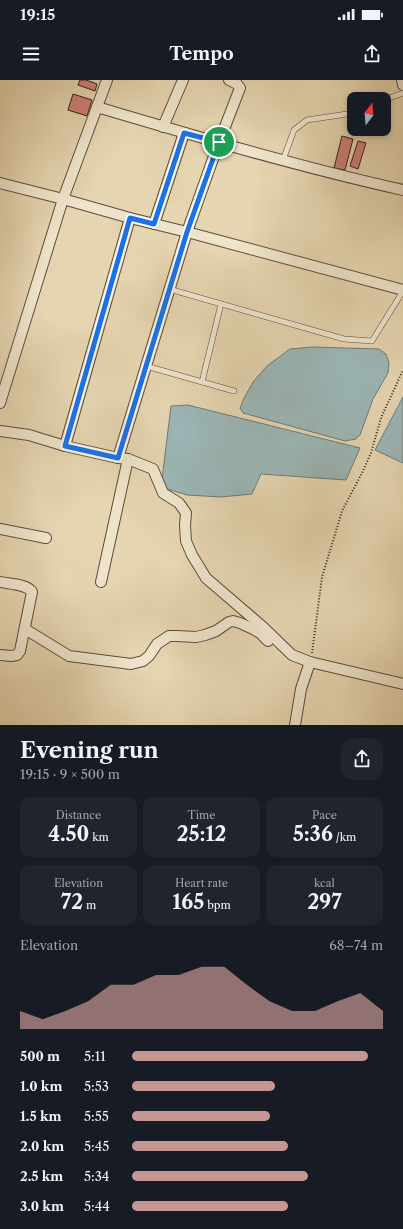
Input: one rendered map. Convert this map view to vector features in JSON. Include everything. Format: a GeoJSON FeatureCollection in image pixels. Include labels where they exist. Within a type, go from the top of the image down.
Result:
{"type":"FeatureCollection","features":[{"type":"Feature","properties":{"kind":"street"},"geometry":{"type":"LineString","coordinates":[[0,403],[63,199],[108,80]]}},
{"type":"Feature","properties":{"kind":"street"},"geometry":{"type":"LineString","coordinates":[[162,127],[183,80]]}},
{"type":"Feature","properties":{"kind":"street"},"geometry":{"type":"LineString","coordinates":[[118,458],[187,232],[240,88],[237,84],[229,80]]}},
{"type":"Feature","properties":{"kind":"street"},"geometry":{"type":"LineString","coordinates":[[402,80],[403,86]]}},
{"type":"Feature","properties":{"kind":"street"},"geometry":{"type":"LineString","coordinates":[[97,107],[162,127],[356,180],[403,190]]}},
{"type":"Feature","properties":{"kind":"street"},"geometry":{"type":"LineString","coordinates":[[154,224],[184,133]]}},
{"type":"Feature","properties":{"kind":"street"},"geometry":{"type":"LineString","coordinates":[[0,183],[403,290]]}},
{"type":"Feature","properties":{"kind":"street"},"geometry":{"type":"LineString","coordinates":[[65,446],[130,218]]}},
{"type":"Feature","properties":{"kind":"street"},"geometry":{"type":"LineString","coordinates":[[0,431],[29,435],[65,446],[128,459],[153,468],[163,493],[179,504],[186,513],[186,541],[192,555],[206,578],[263,627],[292,655]]}},
{"type":"Feature","properties":{"kind":"street"},"geometry":{"type":"LineString","coordinates":[[101,582],[128,459]]}},
{"type":"Feature","properties":{"kind":"street"},"geometry":{"type":"LineString","coordinates":[[0,529],[46,538]]}},
{"type":"Feature","properties":{"kind":"street"},"geometry":{"type":"LineString","coordinates":[[0,582],[26,587],[32,592],[20,652],[17,655],[11,656],[0,655]]}},
{"type":"Feature","properties":{"kind":"street"},"geometry":{"type":"LineString","coordinates":[[25,629],[69,656],[131,664],[143,661],[149,656],[157,644],[169,636],[196,637],[205,635],[216,631],[233,621],[260,633],[283,654],[292,655],[310,662],[403,684]]}},
{"type":"Feature","properties":{"kind":"street"},"geometry":{"type":"LineString","coordinates":[[295,725],[301,689],[310,662]]}},
{"type":"Feature","properties":{"kind":"lane"},"geometry":{"type":"LineString","coordinates":[[391,97],[403,93]]}},
{"type":"Feature","properties":{"kind":"lane"},"geometry":{"type":"LineString","coordinates":[[283,160],[294,130],[307,120],[347,114]]}},
{"type":"Feature","properties":{"kind":"lane"},"geometry":{"type":"LineString","coordinates":[[169,289],[344,339],[372,341],[403,290]]}},
{"type":"Feature","properties":{"kind":"lane"},"geometry":{"type":"LineString","coordinates":[[202,382],[221,304]]}},
{"type":"Feature","properties":{"kind":"lane"},"geometry":{"type":"LineString","coordinates":[[146,366],[234,391]]}},
{"type":"Feature","properties":{"kind":"path"},"geometry":{"type":"LineString","coordinates":[[310,662],[322,578],[342,511],[371,453],[381,418],[403,370]]}},
{"type":"Feature","properties":{"kind":"water"},"geometry":{"type":"Polygon","coordinates":[[[313,347],[379,349],[386,354],[389,363],[388,373],[373,399],[360,435],[356,439],[345,441],[243,413],[240,408],[253,382],[267,366],[290,349],[313,347]]]}},
{"type":"Feature","properties":{"kind":"water"},"geometry":{"type":"Polygon","coordinates":[[[403,397],[403,463],[375,450],[403,397]]]}},
{"type":"Feature","properties":{"kind":"water"},"geometry":{"type":"Polygon","coordinates":[[[188,405],[360,448],[346,480],[261,474],[252,494],[221,497],[187,495],[161,487],[171,406],[188,405]]]}},
{"type":"Feature","properties":{"kind":"building"},"geometry":{"type":"Polygon","coordinates":[[[80,80],[86,80],[97,84],[95,91],[78,85],[80,80]]]}},
{"type":"Feature","properties":{"kind":"building"},"geometry":{"type":"Polygon","coordinates":[[[73,94],[92,100],[87,116],[68,110],[73,94]]]}},
{"type":"Feature","properties":{"kind":"building"},"geometry":{"type":"Polygon","coordinates":[[[342,136],[353,139],[345,170],[334,168],[342,136]]]}},
{"type":"Feature","properties":{"kind":"building"},"geometry":{"type":"Polygon","coordinates":[[[358,141],[366,143],[358,169],[350,166],[358,141]]]}},
{"type":"Feature","properties":{"kind":"route"},"geometry":{"type":"LineString","coordinates":[[184,133],[219,142],[187,232],[118,458],[65,446],[130,218],[154,224],[184,133]]}}]}
